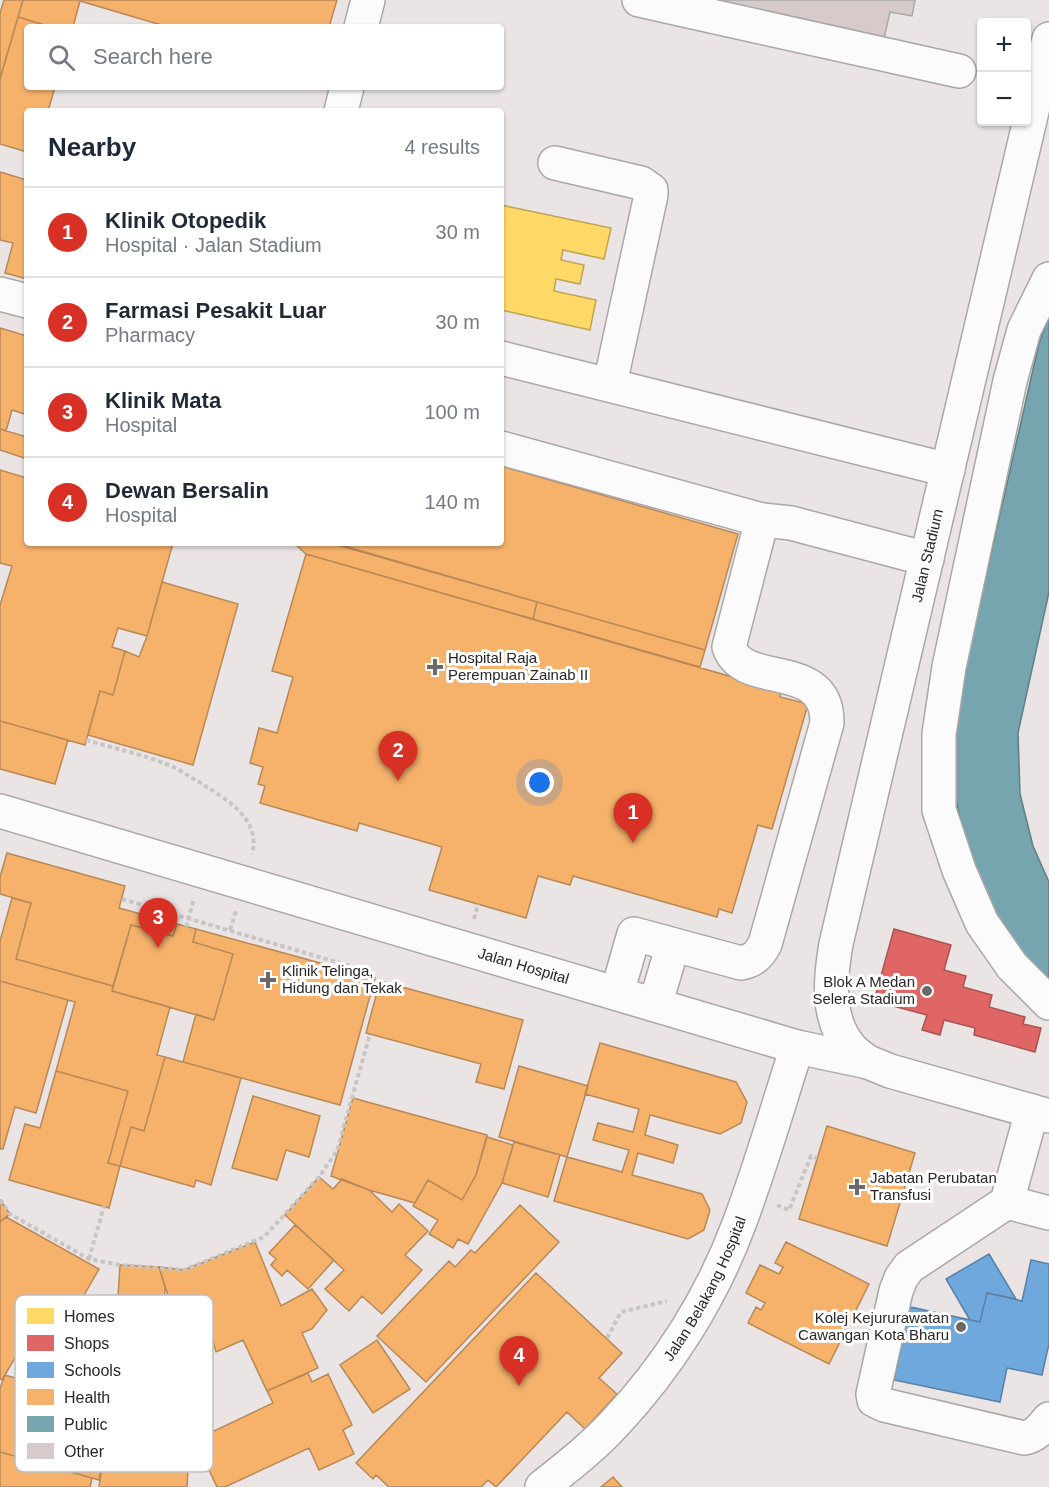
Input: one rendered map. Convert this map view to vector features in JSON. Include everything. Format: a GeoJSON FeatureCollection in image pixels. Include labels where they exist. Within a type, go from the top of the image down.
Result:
{"type":"FeatureCollection","features":[{"type":"Feature","properties":{"kind":"street"},"geometry":{"type":"LineString","coordinates":[[362,24],[368,0]]}},
{"type":"Feature","properties":{"kind":"street"},"geometry":{"type":"LineString","coordinates":[[639,0],[959,71]]}},
{"type":"Feature","properties":{"kind":"street","name":"Jalan Stadium"},"geometry":{"type":"LineString","coordinates":[[868,1062],[851,1049],[840,1032],[833,1010],[832,970],[1049,39]]}},
{"type":"Feature","properties":{"kind":"street"},"geometry":{"type":"LineString","coordinates":[[342,108],[346,90]]}},
{"type":"Feature","properties":{"kind":"street"},"geometry":{"type":"LineString","coordinates":[[555,163],[641,183],[651,190],[610,384]]}},
{"type":"Feature","properties":{"kind":"street"},"geometry":{"type":"LineString","coordinates":[[1049,279],[1024,330],[1010,381],[949,667],[939,734],[939,810],[958,870],[982,923],[1012,966],[1049,1003]]}},
{"type":"Feature","properties":{"kind":"street"},"geometry":{"type":"LineString","coordinates":[[0,294],[24,300]]}},
{"type":"Feature","properties":{"kind":"street"},"geometry":{"type":"LineString","coordinates":[[504,359],[610,384],[946,477],[986,494]]}},
{"type":"Feature","properties":{"kind":"street"},"geometry":{"type":"LineString","coordinates":[[504,449],[762,520],[791,523],[927,559]]}},
{"type":"Feature","properties":{"kind":"street"},"geometry":{"type":"LineString","coordinates":[[617,993],[633,934],[741,963],[748,962],[760,952],[765,944],[827,723],[827,711],[816,690],[807,684],[742,665],[736,660],[729,647],[762,520]]}},
{"type":"Feature","properties":{"kind":"street","name":"Jalan Hospital"},"geometry":{"type":"LineString","coordinates":[[0,811],[797,1047],[868,1062],[890,1071],[1040,1113]]}},
{"type":"Feature","properties":{"kind":"street"},"geometry":{"type":"LineString","coordinates":[[655,1005],[673,945]]}},
{"type":"Feature","properties":{"kind":"street","name":"Jalan Belakang Hospital"},"geometry":{"type":"LineString","coordinates":[[542,1487],[614,1425],[651,1381],[690,1325],[724,1260],[739,1224],[797,1047]]}},
{"type":"Feature","properties":{"kind":"street"},"geometry":{"type":"LineString","coordinates":[[1040,1113],[1007,1202],[909,1267],[901,1278],[873,1394],[874,1400],[884,1405],[1024,1438],[1037,1433],[1049,1419]]}},
{"type":"Feature","properties":{"kind":"street"},"geometry":{"type":"LineString","coordinates":[[1007,1202],[1049,1213]]}},
{"type":"Feature","properties":{"kind":"path"},"geometry":{"type":"LineString","coordinates":[[86,740],[166,764],[224,798],[244,815],[253,837],[253,849],[230,930]]}},
{"type":"Feature","properties":{"kind":"path"},"geometry":{"type":"LineString","coordinates":[[122,899],[374,973]]}},
{"type":"Feature","properties":{"kind":"path"},"geometry":{"type":"LineString","coordinates":[[0,1200],[10,1214],[89,1259],[120,1265],[184,1269],[264,1237],[320,1178],[338,1151],[370,1034]]}},
{"type":"Feature","properties":{"kind":"path"},"geometry":{"type":"LineString","coordinates":[[89,1259],[104,1206]]}},
{"type":"Feature","properties":{"kind":"building: Homes"},"geometry":{"type":"Polygon","coordinates":[[[504,206],[611,228],[604,259],[563,250],[561,260],[584,265],[580,284],[556,279],[554,291],[596,300],[590,330],[504,311],[504,206]]]}},
{"type":"Feature","properties":{"kind":"building: Shops","name":"Blok A Medan Selera Stadium"},"geometry":{"type":"Polygon","coordinates":[[[894,929],[951,945],[944,970],[966,976],[963,987],[992,995],[989,1007],[1025,1017],[1023,1024],[1041,1028],[1035,1052],[974,1035],[975,1028],[944,1020],[940,1035],[922,1030],[927,1015],[874,1001],[894,929]]]}},
{"type":"Feature","properties":{"kind":"building: Schools"},"geometry":{"type":"Polygon","coordinates":[[[989,1254],[1016,1299],[987,1293],[980,1322],[970,1320],[946,1279],[989,1254]]]}},
{"type":"Feature","properties":{"kind":"building: Schools"},"geometry":{"type":"Polygon","coordinates":[[[1031,1260],[1049,1264],[1049,1348],[1042,1375],[1007,1368],[1000,1402],[894,1380],[910,1307],[980,1322],[987,1293],[1022,1301],[1031,1260]]]}},
{"type":"Feature","properties":{"kind":"building: Health"},"geometry":{"type":"Polygon","coordinates":[[[4,0],[23,0],[0,79],[0,13],[4,0]]]}},
{"type":"Feature","properties":{"kind":"building: Health"},"geometry":{"type":"Polygon","coordinates":[[[23,0],[337,0],[330,24],[158,24],[80,1],[74,24],[41,24],[18,17],[23,0]]]}},
{"type":"Feature","properties":{"kind":"building: Health"},"geometry":{"type":"Polygon","coordinates":[[[18,17],[41,24],[24,24],[24,90],[54,90],[49,108],[24,108],[24,151],[0,144],[0,79],[18,17]]]}},
{"type":"Feature","properties":{"kind":"building: Health"},"geometry":{"type":"Polygon","coordinates":[[[0,172],[24,179],[24,278],[5,273],[13,243],[0,240],[0,172]]]}},
{"type":"Feature","properties":{"kind":"building: Health"},"geometry":{"type":"Polygon","coordinates":[[[0,328],[24,335],[24,414],[12,410],[6,431],[0,429],[0,328]]]}},
{"type":"Feature","properties":{"kind":"building: Health"},"geometry":{"type":"Polygon","coordinates":[[[0,429],[24,436],[24,458],[0,450],[0,429]]]}},
{"type":"Feature","properties":{"kind":"building: Health"},"geometry":{"type":"Polygon","coordinates":[[[504,467],[738,534],[705,650],[341,546],[504,546],[504,467]]]}},
{"type":"Feature","properties":{"kind":"building: Health"},"geometry":{"type":"Polygon","coordinates":[[[0,470],[24,477],[24,546],[172,546],[147,636],[118,628],[112,647],[125,651],[113,695],[100,691],[85,745],[0,721],[0,605],[12,566],[0,563],[0,470]]]}},
{"type":"Feature","properties":{"kind":"building: Health"},"geometry":{"type":"Polygon","coordinates":[[[297,546],[344,546],[537,602],[533,619],[306,554],[297,546]]]}},
{"type":"Feature","properties":{"kind":"building: Health"},"geometry":{"type":"Polygon","coordinates":[[[306,554],[781,691],[780,697],[808,704],[772,829],[758,825],[732,913],[719,909],[717,917],[573,876],[570,885],[538,876],[526,918],[429,890],[442,847],[359,823],[357,831],[260,803],[265,786],[258,784],[263,767],[250,763],[259,728],[277,733],[293,677],[272,671],[306,554]]]}},
{"type":"Feature","properties":{"kind":"building: Health"},"geometry":{"type":"Polygon","coordinates":[[[162,582],[238,604],[193,765],[88,735],[100,691],[113,695],[125,651],[139,657],[162,582]]]}},
{"type":"Feature","properties":{"kind":"building: Health"},"geometry":{"type":"Polygon","coordinates":[[[537,602],[705,650],[700,667],[533,619],[537,602]]]}},
{"type":"Feature","properties":{"kind":"building: Health"},"geometry":{"type":"Polygon","coordinates":[[[0,721],[68,740],[55,784],[0,769],[0,721]]]}},
{"type":"Feature","properties":{"kind":"building: Health"},"geometry":{"type":"Polygon","coordinates":[[[7,853],[125,886],[119,908],[177,924],[173,936],[131,925],[113,986],[16,959],[31,903],[0,894],[0,877],[7,853]]]}},
{"type":"Feature","properties":{"kind":"building: Health"},"geometry":{"type":"Polygon","coordinates":[[[12,898],[31,903],[16,959],[113,986],[112,991],[170,1007],[157,1055],[165,1057],[144,1131],[131,1127],[120,1166],[108,1163],[128,1091],[56,1071],[75,1002],[0,981],[0,941],[12,898]]]}},
{"type":"Feature","properties":{"kind":"building: Health"},"geometry":{"type":"Polygon","coordinates":[[[177,924],[196,929],[193,942],[233,954],[214,1020],[112,991],[131,925],[173,936],[177,924]]]}},
{"type":"Feature","properties":{"kind":"building: Health"},"geometry":{"type":"Polygon","coordinates":[[[196,929],[375,978],[340,1105],[183,1062],[196,1014],[214,1020],[233,954],[193,942],[196,929]]]}},
{"type":"Feature","properties":{"kind":"building: Health"},"geometry":{"type":"Polygon","coordinates":[[[0,981],[68,1000],[36,1113],[15,1107],[3,1149],[0,1149],[0,981]]]}},
{"type":"Feature","properties":{"kind":"building: Health"},"geometry":{"type":"Polygon","coordinates":[[[380,981],[523,1020],[504,1089],[476,1082],[481,1064],[366,1033],[380,981]]]}},
{"type":"Feature","properties":{"kind":"building: Health"},"geometry":{"type":"Polygon","coordinates":[[[600,1043],[736,1082],[747,1102],[741,1123],[720,1134],[650,1115],[645,1135],[678,1145],[673,1163],[638,1153],[632,1175],[702,1194],[710,1210],[704,1230],[688,1239],[554,1201],[567,1157],[622,1172],[629,1150],[593,1140],[598,1123],[633,1132],[639,1109],[585,1094],[600,1043]]]}},
{"type":"Feature","properties":{"kind":"building: Health"},"geometry":{"type":"Polygon","coordinates":[[[165,1057],[241,1078],[211,1185],[196,1180],[194,1187],[120,1166],[131,1127],[144,1131],[165,1057]]]}},
{"type":"Feature","properties":{"kind":"building: Health"},"geometry":{"type":"Polygon","coordinates":[[[519,1066],[588,1086],[567,1157],[499,1137],[519,1066]]]}},
{"type":"Feature","properties":{"kind":"building: Health"},"geometry":{"type":"Polygon","coordinates":[[[56,1071],[128,1091],[108,1163],[120,1166],[109,1208],[9,1180],[25,1124],[40,1128],[56,1071]]]}},
{"type":"Feature","properties":{"kind":"building: Health"},"geometry":{"type":"Polygon","coordinates":[[[253,1096],[320,1116],[309,1157],[286,1150],[277,1180],[232,1168],[253,1096]]]}},
{"type":"Feature","properties":{"kind":"building: Health"},"geometry":{"type":"Polygon","coordinates":[[[353,1098],[487,1135],[476,1175],[462,1200],[428,1180],[415,1203],[331,1176],[353,1098]]]}},
{"type":"Feature","properties":{"kind":"building: Health","name":"Jabatan Perubatan Transfusi"},"geometry":{"type":"Polygon","coordinates":[[[827,1126],[915,1153],[887,1246],[799,1219],[827,1126]]]}},
{"type":"Feature","properties":{"kind":"building: Health"},"geometry":{"type":"Polygon","coordinates":[[[487,1137],[513,1145],[502,1183],[468,1244],[458,1239],[453,1248],[429,1234],[438,1220],[413,1206],[428,1180],[462,1200],[476,1175],[487,1137]]]}},
{"type":"Feature","properties":{"kind":"building: Health"},"geometry":{"type":"Polygon","coordinates":[[[514,1142],[560,1155],[548,1197],[502,1183],[514,1142]]]}},
{"type":"Feature","properties":{"kind":"building: Health"},"geometry":{"type":"Polygon","coordinates":[[[319,1177],[333,1189],[342,1179],[369,1190],[392,1212],[399,1204],[428,1231],[405,1255],[422,1270],[382,1314],[362,1296],[349,1311],[325,1289],[344,1270],[285,1215],[319,1177]]]}},
{"type":"Feature","properties":{"kind":"building: Health"},"geometry":{"type":"Polygon","coordinates":[[[0,1200],[10,1214],[0,1222],[0,1200]]]}},
{"type":"Feature","properties":{"kind":"building: Health"},"geometry":{"type":"Polygon","coordinates":[[[520,1205],[559,1242],[426,1382],[377,1336],[449,1261],[455,1267],[471,1250],[475,1253],[520,1205]]]}},
{"type":"Feature","properties":{"kind":"building: Health"},"geometry":{"type":"Polygon","coordinates":[[[6,1217],[99,1269],[84,1295],[15,1295],[15,1358],[2,1380],[0,1379],[0,1222],[6,1217]]]}},
{"type":"Feature","properties":{"kind":"building: Health"},"geometry":{"type":"Polygon","coordinates":[[[295,1225],[334,1260],[308,1289],[287,1270],[282,1276],[271,1265],[276,1259],[269,1253],[295,1225]]]}},
{"type":"Feature","properties":{"kind":"building: Health"},"geometry":{"type":"Polygon","coordinates":[[[255,1242],[281,1306],[312,1289],[327,1310],[312,1329],[302,1333],[318,1368],[267,1391],[243,1340],[216,1352],[213,1341],[213,1295],[168,1295],[159,1267],[184,1270],[255,1242]]]}},
{"type":"Feature","properties":{"kind":"building: Health"},"geometry":{"type":"Polygon","coordinates":[[[786,1242],[869,1284],[829,1364],[748,1323],[756,1307],[761,1310],[765,1303],[746,1293],[760,1265],[779,1274],[783,1267],[775,1263],[786,1242]]]}},
{"type":"Feature","properties":{"kind":"building: Health"},"geometry":{"type":"Polygon","coordinates":[[[120,1265],[159,1267],[165,1287],[165,1295],[118,1295],[120,1265]]]}},
{"type":"Feature","properties":{"kind":"building: Health"},"geometry":{"type":"Polygon","coordinates":[[[536,1273],[622,1353],[599,1378],[617,1394],[585,1429],[567,1412],[496,1487],[488,1480],[481,1487],[389,1487],[376,1475],[373,1479],[356,1463],[536,1273]]]}},
{"type":"Feature","properties":{"kind":"building: Health"},"geometry":{"type":"Polygon","coordinates":[[[377,1340],[410,1389],[373,1413],[340,1365],[377,1340]]]}},
{"type":"Feature","properties":{"kind":"building: Health"},"geometry":{"type":"Polygon","coordinates":[[[308,1373],[312,1382],[328,1374],[352,1425],[343,1430],[354,1454],[319,1470],[309,1448],[225,1487],[217,1487],[210,1472],[213,1472],[213,1431],[273,1403],[267,1391],[308,1373]]]}},
{"type":"Feature","properties":{"kind":"building: Health"},"geometry":{"type":"Polygon","coordinates":[[[5,1375],[15,1378],[15,1456],[0,1452],[0,1388],[5,1375]]]}},
{"type":"Feature","properties":{"kind":"building: Health"},"geometry":{"type":"Polygon","coordinates":[[[0,1452],[15,1456],[15,1472],[71,1472],[92,1478],[90,1487],[0,1487],[0,1452]]]}},
{"type":"Feature","properties":{"kind":"building: Health"},"geometry":{"type":"Polygon","coordinates":[[[71,1472],[100,1472],[99,1480],[71,1472]]]}},
{"type":"Feature","properties":{"kind":"building: Health"},"geometry":{"type":"Polygon","coordinates":[[[101,1472],[188,1472],[187,1487],[99,1487],[101,1472]]]}},
{"type":"Feature","properties":{"kind":"building: Health"},"geometry":{"type":"Polygon","coordinates":[[[613,1477],[622,1487],[601,1487],[613,1477]]]}},
{"type":"Feature","properties":{"kind":"building: Public"},"geometry":{"type":"Polygon","coordinates":[[[1049,317],[1049,592],[1018,733],[1020,794],[1033,846],[1049,882],[1049,983],[1006,933],[971,875],[951,773],[955,712],[1039,343],[1049,317]]]}},
{"type":"Feature","properties":{"kind":"building: Other"},"geometry":{"type":"Polygon","coordinates":[[[708,0],[915,0],[912,16],[890,12],[884,38],[708,0]]]}},
{"type":"Feature","properties":{"kind":"place","name":"Hospital Raja Perempuan Zainab II"},"geometry":{"type":"Point","coordinates":[435,667]}},
{"type":"Feature","properties":{"kind":"place","name":"Farmasi Pesakit Luar"},"geometry":{"type":"Point","coordinates":[398,781]}},
{"type":"Feature","properties":{"kind":"place","name":"Klinik Otopedik"},"geometry":{"type":"Point","coordinates":[633,843]}},
{"type":"Feature","properties":{"kind":"place","name":"Klinik Mata"},"geometry":{"type":"Point","coordinates":[158,948]}},
{"type":"Feature","properties":{"kind":"place","name":"Klinik Telinga, Hidung dan Tekak"},"geometry":{"type":"Point","coordinates":[268,980]}},
{"type":"Feature","properties":{"kind":"place","name":"Blok A Medan Selera Stadium"},"geometry":{"type":"Point","coordinates":[927,991]}},
{"type":"Feature","properties":{"kind":"place","name":"Jabatan Perubatan Transfusi"},"geometry":{"type":"Point","coordinates":[857,1187]}},
{"type":"Feature","properties":{"kind":"place","name":"Kolej Kejururawatan Cawangan Kota Bharu"},"geometry":{"type":"Point","coordinates":[961,1327]}},
{"type":"Feature","properties":{"kind":"place","name":"Dewan Bersalin"},"geometry":{"type":"Point","coordinates":[519,1386]}}]}
